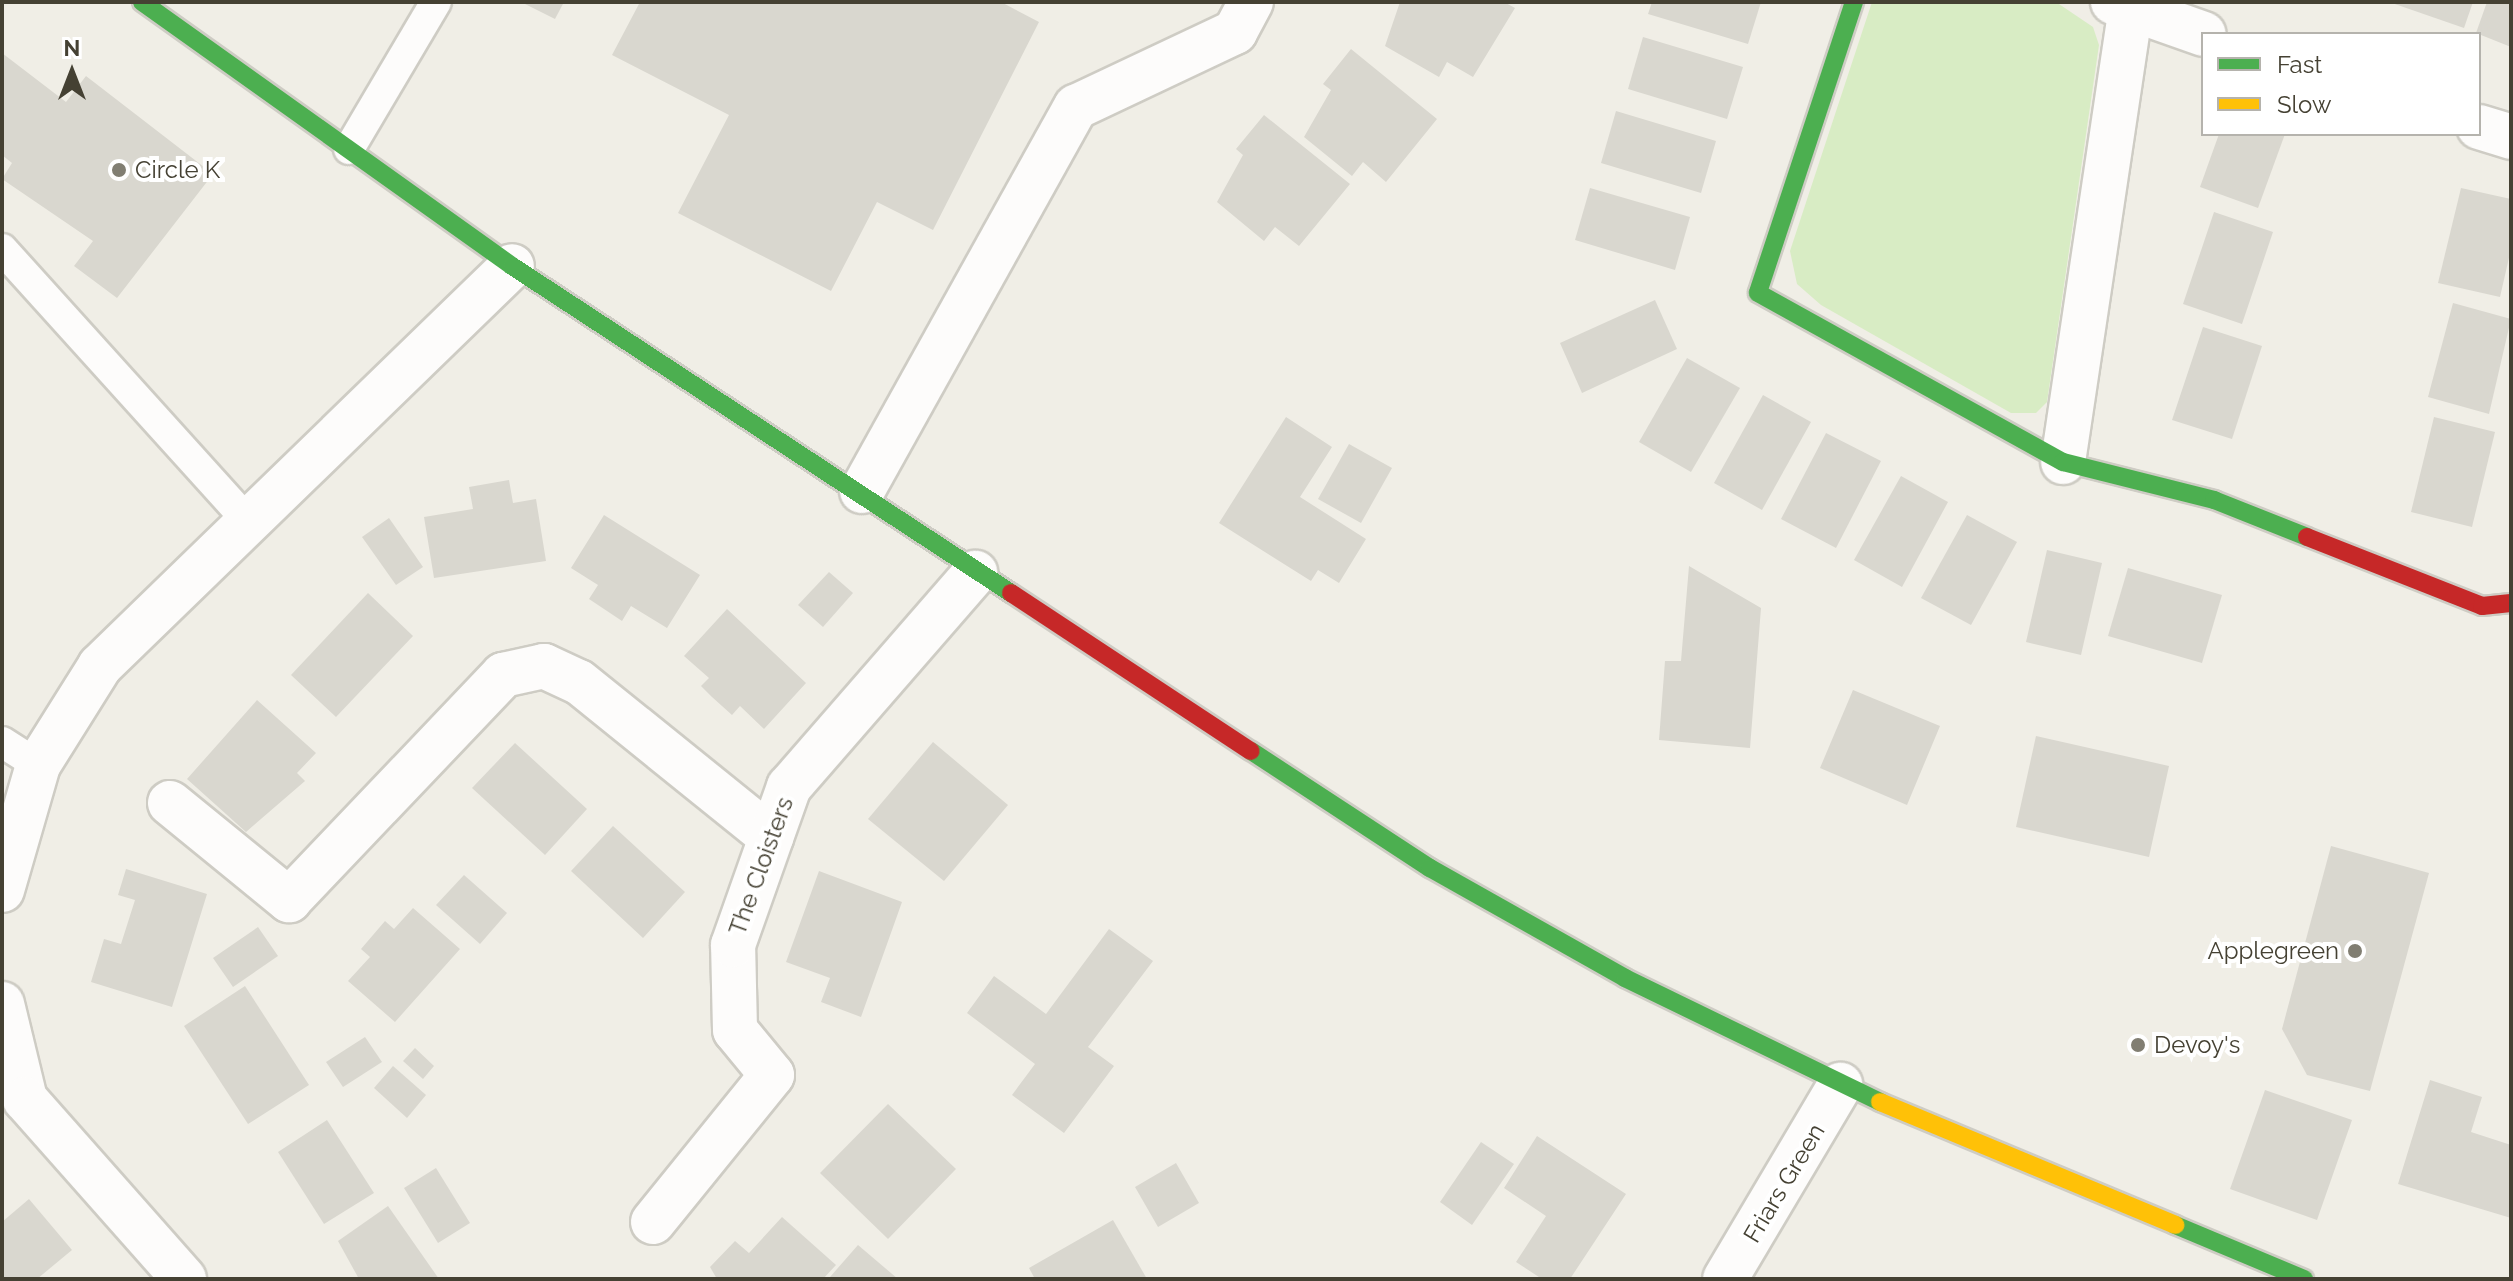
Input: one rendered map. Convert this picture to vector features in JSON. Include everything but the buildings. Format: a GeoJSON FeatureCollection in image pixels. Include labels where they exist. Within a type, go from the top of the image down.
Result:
{"type":"FeatureCollection","features":[{"type":"Feature","properties":{"kind":"main road"},"geometry":{"type":"LineString","coordinates":[[142,2],[512,266],[862,491],[975,573],[1430,868],[1625,978],[1840,1085],[2304,1279]]}},
{"type":"Feature","properties":{"kind":"main road"},"geometry":{"type":"LineString","coordinates":[[1854,2],[1758,293],[2063,462],[2214,500],[2482,606],[2511,603]]}},
{"type":"Feature","properties":{"kind":"street"},"geometry":{"type":"LineString","coordinates":[[862,491],[1076,107],[1235,32],[1251,2]]}},
{"type":"Feature","properties":{"kind":"street"},"geometry":{"type":"LineString","coordinates":[[2063,462],[2122,5],[2201,33]]}},
{"type":"Feature","properties":{"kind":"street"},"geometry":{"type":"LineString","coordinates":[[2481,128],[2511,137]]}},
{"type":"Feature","properties":{"kind":"street"},"geometry":{"type":"LineString","coordinates":[[2,890],[38,765],[100,666],[245,518],[512,266]]}},
{"type":"Feature","properties":{"kind":"street","name":"The Cloisters"},"geometry":{"type":"LineString","coordinates":[[653,1222],[772,1075],[735,1030],[733,945],[789,787],[975,573]]}},
{"type":"Feature","properties":{"kind":"street"},"geometry":{"type":"LineString","coordinates":[[170,803],[289,900],[503,675],[544,666],[579,682],[771,837]]}},
{"type":"Feature","properties":{"kind":"street"},"geometry":{"type":"LineString","coordinates":[[2,1004],[10,1089],[184,1279]]}},
{"type":"Feature","properties":{"kind":"street","name":"Friars Green"},"geometry":{"type":"LineString","coordinates":[[1725,1279],[1840,1085]]}},
{"type":"Feature","properties":{"kind":"lane"},"geometry":{"type":"LineString","coordinates":[[349,149],[436,2]]}},
{"type":"Feature","properties":{"kind":"lane"},"geometry":{"type":"LineString","coordinates":[[2,249],[245,518]]}},
{"type":"Feature","properties":{"kind":"lane"},"geometry":{"type":"LineString","coordinates":[[2,742],[38,765]]}},
{"type":"Feature","properties":{"kind":"green space"},"geometry":{"type":"Polygon","coordinates":[[[1872,2],[2056,2],[2093,27],[2099,45],[2047,402],[2036,413],[2011,413],[1821,305],[1797,284],[1790,251],[1872,2]]]}},
{"type":"Feature","properties":{"kind":"traffic: fast"},"geometry":{"type":"LineString","coordinates":[[142,2],[512,266],[1011,593]]}},
{"type":"Feature","properties":{"kind":"traffic: fast"},"geometry":{"type":"LineString","coordinates":[[1854,2],[1758,293],[2063,462],[2214,500],[2307,537]]}},
{"type":"Feature","properties":{"kind":"traffic: fast"},"geometry":{"type":"LineString","coordinates":[[1251,751],[1430,868],[1625,978],[1880,1102]]}},
{"type":"Feature","properties":{"kind":"traffic: fast"},"geometry":{"type":"LineString","coordinates":[[2175,1225],[2304,1279]]}},
{"type":"Feature","properties":{"kind":"traffic: slow"},"geometry":{"type":"LineString","coordinates":[[1880,1102],[2175,1225]]}},
{"type":"Feature","properties":{"kind":"traffic: jam"},"geometry":{"type":"LineString","coordinates":[[2307,537],[2482,606],[2511,603]]}},
{"type":"Feature","properties":{"kind":"traffic: jam"},"geometry":{"type":"LineString","coordinates":[[1011,593],[1251,751]]}},
{"type":"Feature","properties":{"kind":"place","name":"Circle K"},"geometry":{"type":"Point","coordinates":[119,170]}},
{"type":"Feature","properties":{"kind":"place","name":"Applegreen"},"geometry":{"type":"Point","coordinates":[2355,951]}},
{"type":"Feature","properties":{"kind":"place","name":"Devoy's"},"geometry":{"type":"Point","coordinates":[2138,1045]}}]}
